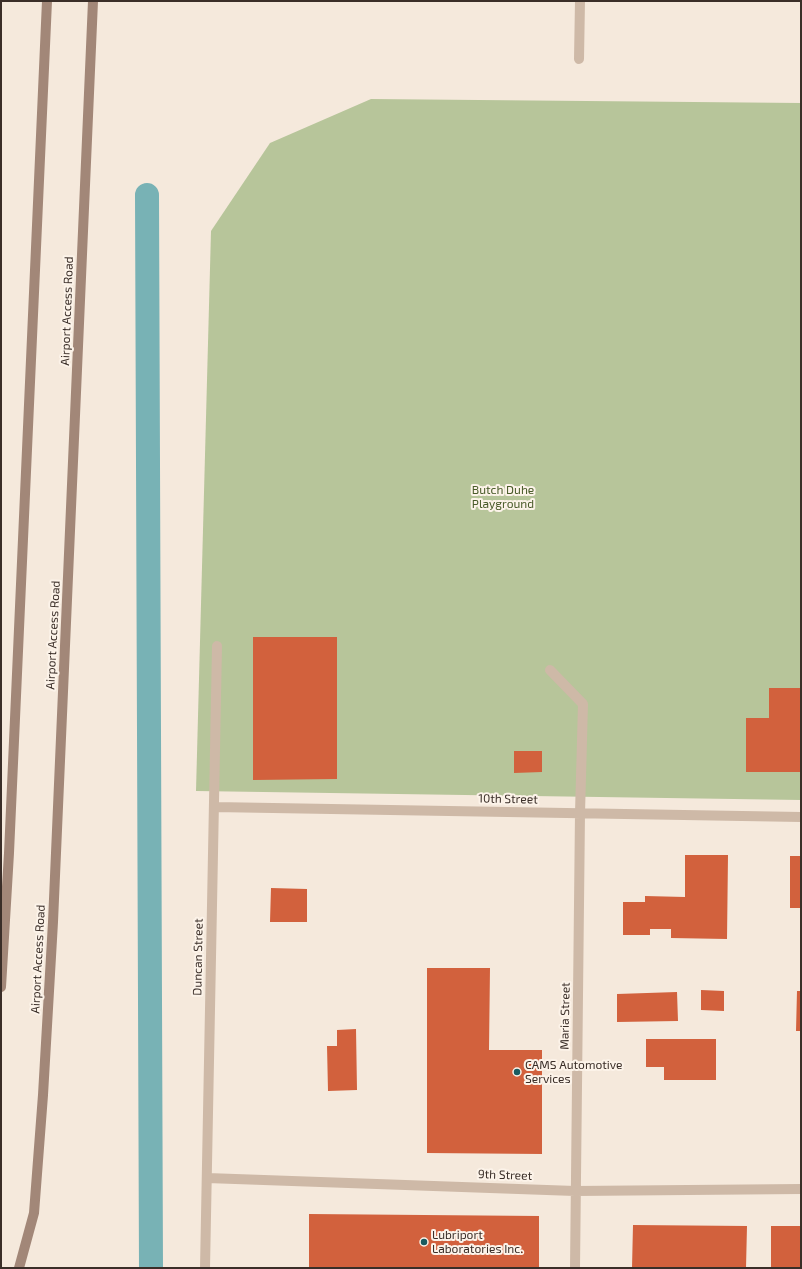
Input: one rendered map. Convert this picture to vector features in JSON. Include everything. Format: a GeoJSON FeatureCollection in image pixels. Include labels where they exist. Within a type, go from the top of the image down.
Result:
{"type":"FeatureCollection","features":[{"type":"Feature","properties":{"kind":"main road"},"geometry":{"type":"LineString","coordinates":[[1,987],[9,853],[47,1]]}},
{"type":"Feature","properties":{"kind":"main road","name":"Airport Access Road"},"geometry":{"type":"LineString","coordinates":[[19,1268],[34,1213],[43,1095],[53,922],[93,1]]}},
{"type":"Feature","properties":{"kind":"street"},"geometry":{"type":"LineString","coordinates":[[579,59],[580,1]]}},
{"type":"Feature","properties":{"kind":"street","name":"Duncan Street"},"geometry":{"type":"LineString","coordinates":[[205,1268],[217,646]]}},
{"type":"Feature","properties":{"kind":"street","name":"Maria Street"},"geometry":{"type":"LineString","coordinates":[[550,670],[583,704],[580,813],[575,1268]]}},
{"type":"Feature","properties":{"kind":"street","name":"10th Street"},"geometry":{"type":"LineString","coordinates":[[214,807],[801,817]]}},
{"type":"Feature","properties":{"kind":"street","name":"9th Street"},"geometry":{"type":"LineString","coordinates":[[207,1178],[576,1191],[801,1189]]}},
{"type":"Feature","properties":{"kind":"green space","name":"Butch Duhe Playground"},"geometry":{"type":"Polygon","coordinates":[[[371,99],[801,103],[801,800],[196,791],[211,231],[270,143],[371,99]]]}},
{"type":"Feature","properties":{"kind":"building"},"geometry":{"type":"Polygon","coordinates":[[[253,637],[337,637],[337,779],[253,780],[253,637]]]}},
{"type":"Feature","properties":{"kind":"building"},"geometry":{"type":"Polygon","coordinates":[[[769,688],[801,688],[801,772],[746,772],[746,718],[769,718],[769,688]]]}},
{"type":"Feature","properties":{"kind":"building"},"geometry":{"type":"Polygon","coordinates":[[[514,751],[542,751],[542,772],[514,773],[514,751]]]}},
{"type":"Feature","properties":{"kind":"building"},"geometry":{"type":"Polygon","coordinates":[[[685,855],[728,855],[727,939],[671,938],[671,929],[650,929],[650,935],[623,935],[623,902],[645,902],[645,896],[685,897],[685,855]]]}},
{"type":"Feature","properties":{"kind":"building"},"geometry":{"type":"Polygon","coordinates":[[[790,856],[801,856],[801,908],[790,908],[790,856]]]}},
{"type":"Feature","properties":{"kind":"building"},"geometry":{"type":"Polygon","coordinates":[[[271,888],[307,889],[307,922],[270,922],[271,888]]]}},
{"type":"Feature","properties":{"kind":"building"},"geometry":{"type":"Polygon","coordinates":[[[427,968],[490,968],[489,1050],[542,1050],[542,1154],[427,1153],[427,968]]]}},
{"type":"Feature","properties":{"kind":"building"},"geometry":{"type":"Polygon","coordinates":[[[701,990],[724,991],[724,1011],[701,1010],[701,990]]]}},
{"type":"Feature","properties":{"kind":"building"},"geometry":{"type":"Polygon","coordinates":[[[797,991],[801,991],[801,1031],[796,1031],[797,991]]]}},
{"type":"Feature","properties":{"kind":"building"},"geometry":{"type":"Polygon","coordinates":[[[677,992],[678,1021],[617,1022],[617,994],[677,992]]]}},
{"type":"Feature","properties":{"kind":"building"},"geometry":{"type":"Polygon","coordinates":[[[356,1029],[357,1090],[328,1091],[327,1046],[337,1046],[337,1030],[356,1029]]]}},
{"type":"Feature","properties":{"kind":"building"},"geometry":{"type":"Polygon","coordinates":[[[646,1039],[716,1039],[716,1080],[664,1080],[664,1067],[646,1067],[646,1039]]]}},
{"type":"Feature","properties":{"kind":"building","name":"Lubriport Laboratories Inc."},"geometry":{"type":"Polygon","coordinates":[[[309,1214],[539,1216],[539,1268],[309,1268],[309,1214]]]}},
{"type":"Feature","properties":{"kind":"building"},"geometry":{"type":"Polygon","coordinates":[[[633,1225],[747,1226],[746,1268],[632,1268],[633,1225]]]}},
{"type":"Feature","properties":{"kind":"building"},"geometry":{"type":"Polygon","coordinates":[[[771,1226],[801,1226],[801,1268],[771,1268],[771,1226]]]}},
{"type":"Feature","properties":{"kind":"waterway"},"geometry":{"type":"LineString","coordinates":[[147,195],[151,1268]]}},
{"type":"Feature","properties":{"kind":"place","name":"CAMS Automotive Services"},"geometry":{"type":"Point","coordinates":[517,1072]}},
{"type":"Feature","properties":{"kind":"place","name":"Lubriport Laboratories Inc."},"geometry":{"type":"Point","coordinates":[424,1242]}}]}
